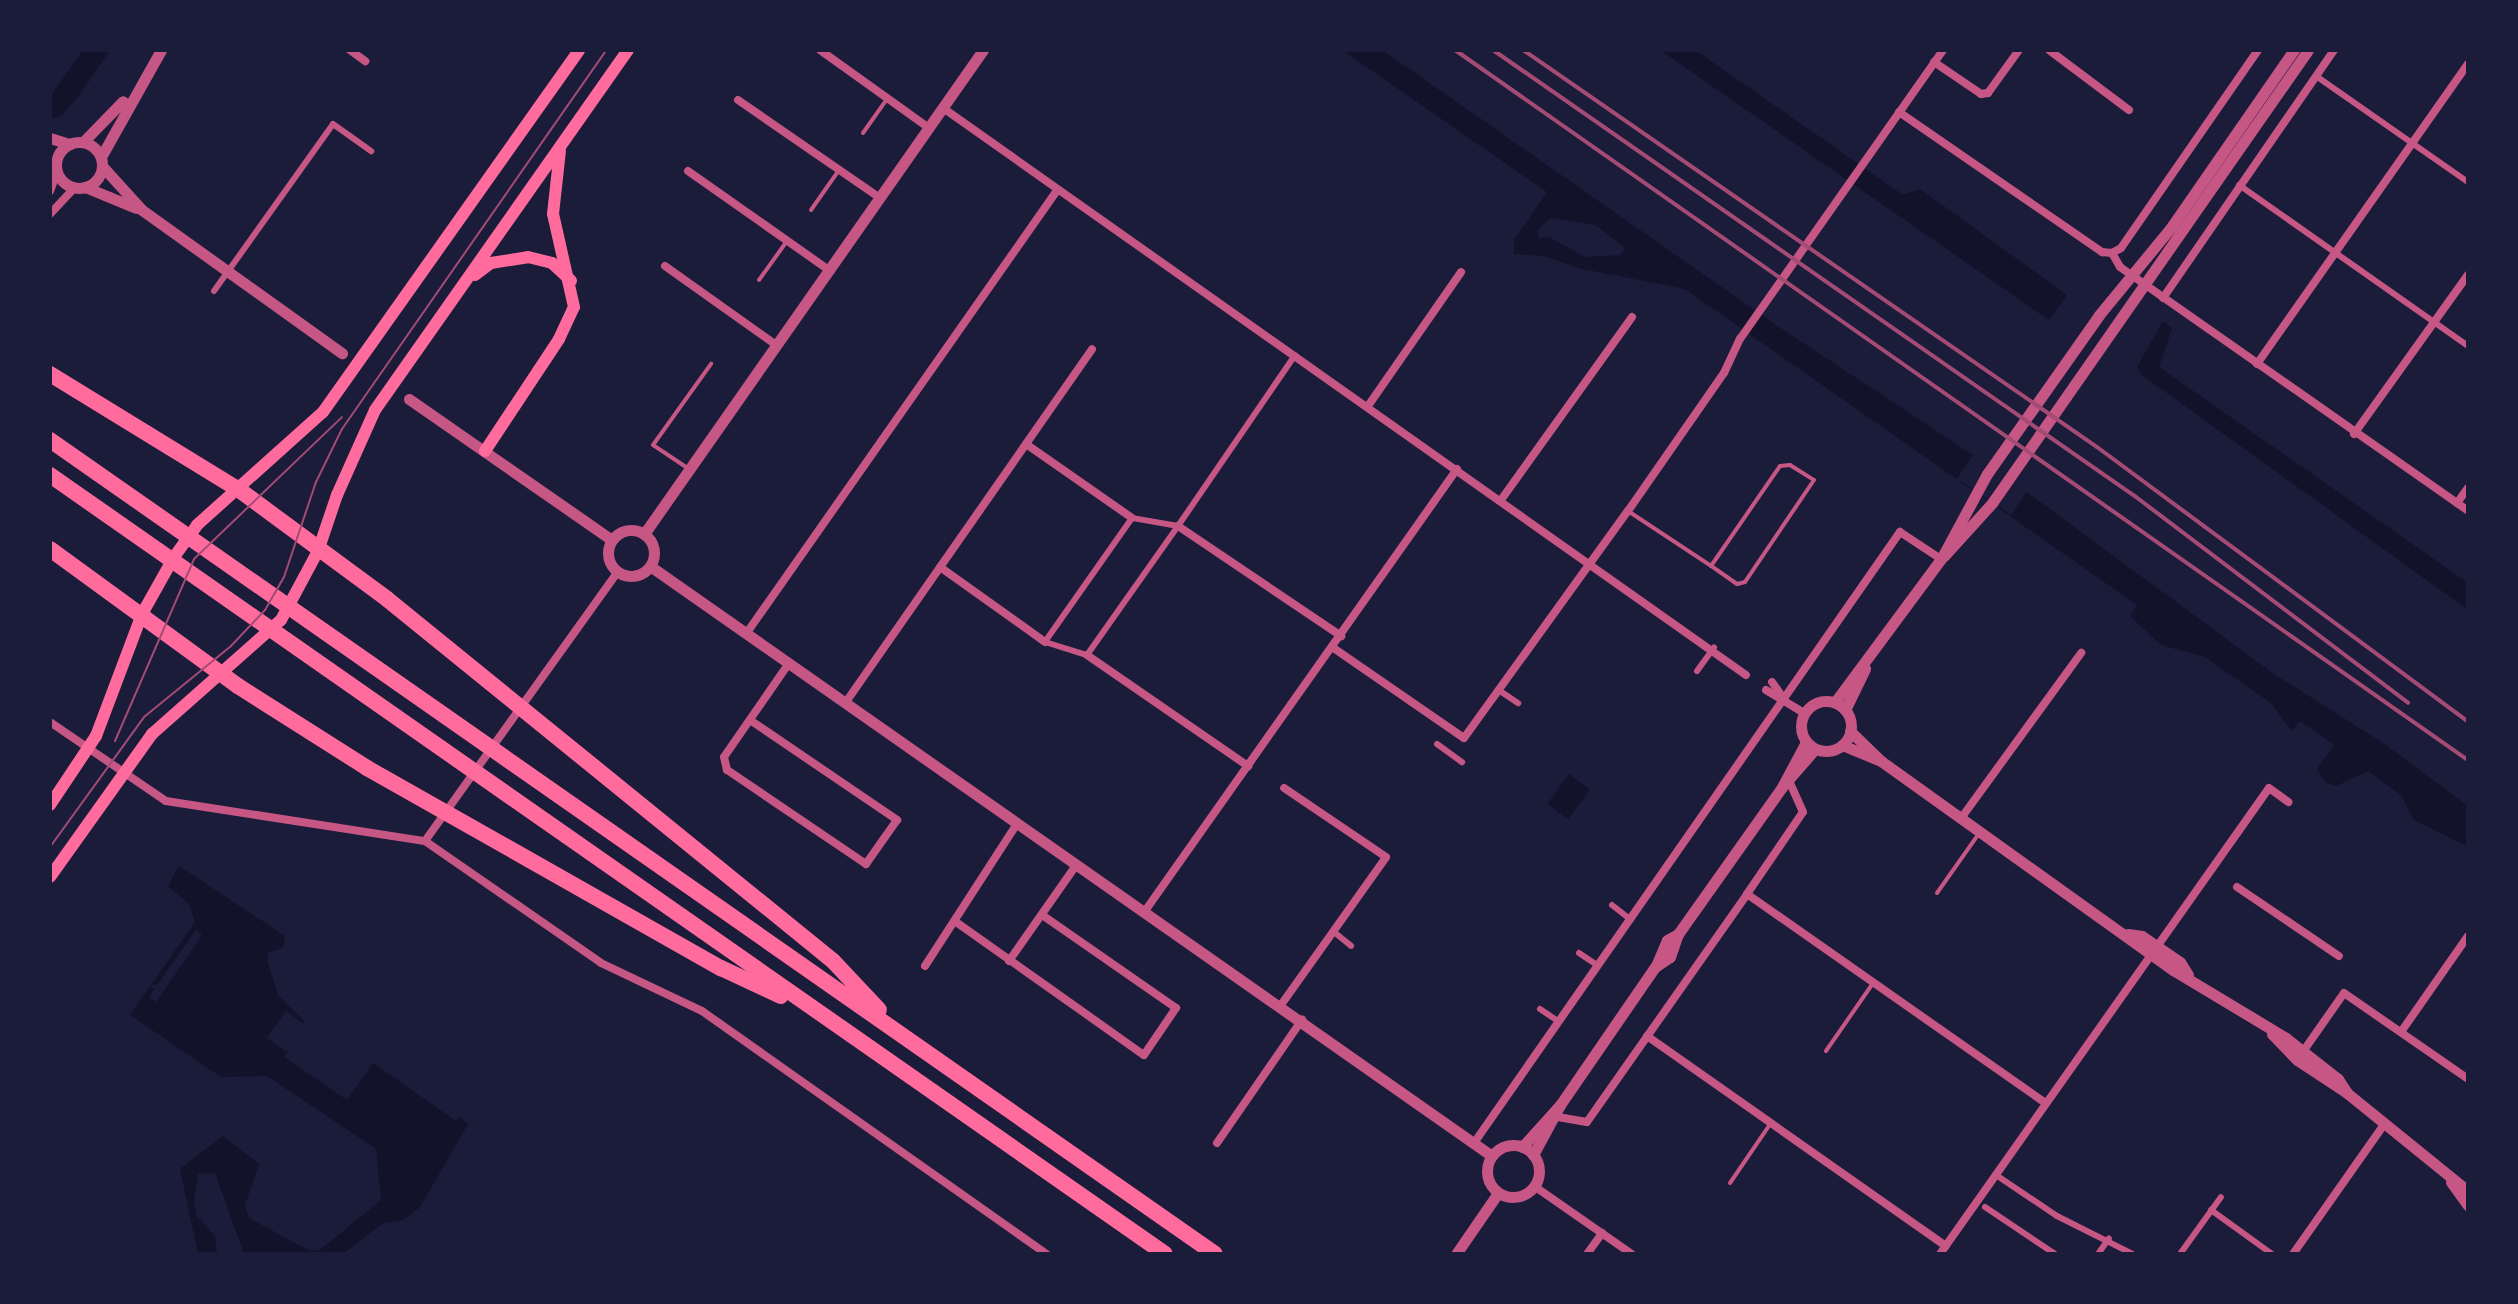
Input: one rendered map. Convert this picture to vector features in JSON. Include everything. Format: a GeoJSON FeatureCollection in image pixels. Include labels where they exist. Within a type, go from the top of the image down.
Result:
{"type":"FeatureCollection","features":[{"type":"Feature","properties":{"kind":"highway"},"geometry":{"type":"LineString","coordinates":[[50,374],[238,489],[487,682],[833,961],[902,1035]]}},
{"type":"Feature","properties":{"kind":"highway"},"geometry":{"type":"LineString","coordinates":[[50,440],[1215,1254]]}},
{"type":"Feature","properties":{"kind":"highway"},"geometry":{"type":"LineString","coordinates":[[50,475],[1162,1253]]}},
{"type":"Feature","properties":{"kind":"highway"},"geometry":{"type":"LineString","coordinates":[[50,549],[222,675],[410,792],[721,968],[820,1013]]}},
{"type":"Feature","properties":{"kind":"main road"},"geometry":{"type":"LineString","coordinates":[[50,805],[96,736],[142,614],[189,536],[323,412],[343,388],[579,50]]}},
{"type":"Feature","properties":{"kind":"main road"},"geometry":{"type":"LineString","coordinates":[[50,877],[132,761],[169,716],[246,656],[281,620],[318,551],[345,475],[375,410],[628,50]]}},
{"type":"Feature","properties":{"kind":"main road"},"geometry":{"type":"LineString","coordinates":[[485,451],[570,320],[571,281],[553,214],[561,147]]}},
{"type":"Feature","properties":{"kind":"main road"},"geometry":{"type":"LineString","coordinates":[[468,280],[491,263],[528,257],[552,263],[571,281]]}},
{"type":"Feature","properties":{"kind":"street"},"geometry":{"type":"LineString","coordinates":[[50,138],[70,144],[83,142],[137,85],[161,50]]}},
{"type":"Feature","properties":{"kind":"street"},"geometry":{"type":"LineString","coordinates":[[350,50],[365,61]]}},
{"type":"Feature","properties":{"kind":"street"},"geometry":{"type":"LineString","coordinates":[[820,50],[929,128]]}},
{"type":"Feature","properties":{"kind":"street"},"geometry":{"type":"LineString","coordinates":[[1332,647],[1464,738],[1628,511],[1724,373],[1740,339],[1943,50]]}},
{"type":"Feature","properties":{"kind":"street"},"geometry":{"type":"LineString","coordinates":[[1934,62],[1981,94],[1988,93],[2019,50]]}},
{"type":"Feature","properties":{"kind":"street"},"geometry":{"type":"LineString","coordinates":[[2049,50],[2129,110]]}},
{"type":"Feature","properties":{"kind":"street"},"geometry":{"type":"LineString","coordinates":[[1899,112],[2102,252],[2112,253],[2121,248],[2258,50]]}},
{"type":"Feature","properties":{"kind":"street"},"geometry":{"type":"LineString","coordinates":[[1941,559],[1976,491],[1995,463],[2294,50]]}},
{"type":"Feature","properties":{"kind":"street"},"geometry":{"type":"LineString","coordinates":[[1840,706],[1941,559],[1992,503],[2147,286],[2308,50]]}},
{"type":"Feature","properties":{"kind":"street"},"geometry":{"type":"LineString","coordinates":[[2163,298],[2334,50]]}},
{"type":"Feature","properties":{"kind":"street"},"geometry":{"type":"LineString","coordinates":[[644,534],[943,108],[977,52]]}},
{"type":"Feature","properties":{"kind":"street"},"geometry":{"type":"LineString","coordinates":[[2257,364],[2468,64]]}},
{"type":"Feature","properties":{"kind":"street"},"geometry":{"type":"LineString","coordinates":[[2316,76],[2468,182]]}},
{"type":"Feature","properties":{"kind":"street"},"geometry":{"type":"LineString","coordinates":[[50,214],[80,187],[97,180],[101,162],[137,85]]}},
{"type":"Feature","properties":{"kind":"street"},"geometry":{"type":"LineString","coordinates":[[738,100],[880,198]]}},
{"type":"Feature","properties":{"kind":"street"},"geometry":{"type":"LineString","coordinates":[[943,108],[1749,672]]}},
{"type":"Feature","properties":{"kind":"street"},"geometry":{"type":"LineString","coordinates":[[214,291],[333,124],[371,151]]}},
{"type":"Feature","properties":{"kind":"street"},"geometry":{"type":"LineString","coordinates":[[83,142],[142,210],[342,353]]}},
{"type":"Feature","properties":{"kind":"street"},"geometry":{"type":"LineString","coordinates":[[50,191],[54,165],[70,144]]}},
{"type":"Feature","properties":{"kind":"street"},"geometry":{"type":"LineString","coordinates":[[54,165],[80,187],[142,210]]}},
{"type":"Feature","properties":{"kind":"street"},"geometry":{"type":"LineString","coordinates":[[688,171],[829,270]]}},
{"type":"Feature","properties":{"kind":"street"},"geometry":{"type":"LineString","coordinates":[[2239,185],[2468,346]]}},
{"type":"Feature","properties":{"kind":"street"},"geometry":{"type":"LineString","coordinates":[[746,634],[1058,189]]}},
{"type":"Feature","properties":{"kind":"street"},"geometry":{"type":"LineString","coordinates":[[2112,253],[2132,275],[2163,298],[2468,511]]}},
{"type":"Feature","properties":{"kind":"street"},"geometry":{"type":"LineString","coordinates":[[665,266],[776,345]]}},
{"type":"Feature","properties":{"kind":"street"},"geometry":{"type":"LineString","coordinates":[[1368,406],[1461,272]]}},
{"type":"Feature","properties":{"kind":"street"},"geometry":{"type":"LineString","coordinates":[[2354,434],[2468,275]]}},
{"type":"Feature","properties":{"kind":"street"},"geometry":{"type":"LineString","coordinates":[[1501,500],[1632,317]]}},
{"type":"Feature","properties":{"kind":"street"},"geometry":{"type":"LineString","coordinates":[[846,702],[1092,349]]}},
{"type":"Feature","properties":{"kind":"street"},"geometry":{"type":"LineString","coordinates":[[1087,655],[1295,355]]}},
{"type":"Feature","properties":{"kind":"street"},"geometry":{"type":"LineString","coordinates":[[409,399],[612,540]]}},
{"type":"Feature","properties":{"kind":"street"},"geometry":{"type":"LineString","coordinates":[[1026,444],[1132,518],[1178,526],[1341,636]]}},
{"type":"Feature","properties":{"kind":"street"},"geometry":{"type":"LineString","coordinates":[[1145,911],[1457,469]]}},
{"type":"Feature","properties":{"kind":"street"},"geometry":{"type":"LineString","coordinates":[[2457,503],[2468,488]]}},
{"type":"Feature","properties":{"kind":"street"},"geometry":{"type":"LineString","coordinates":[[1045,642],[1132,518]]}},
{"type":"Feature","properties":{"kind":"street"},"geometry":{"type":"LineString","coordinates":[[627,530],[644,534],[654,552],[650,566],[635,575],[618,571],[608,554],[612,540],[627,530]]}},
{"type":"Feature","properties":{"kind":"street"},"geometry":{"type":"LineString","coordinates":[[1474,1143],[1768,726],[1781,696],[1802,678],[1900,532],[1941,559]]}},
{"type":"Feature","properties":{"kind":"street"},"geometry":{"type":"LineString","coordinates":[[650,566],[1281,1005],[1492,1156]]}},
{"type":"Feature","properties":{"kind":"street"},"geometry":{"type":"LineString","coordinates":[[940,567],[1045,642],[1087,655],[1248,766]]}},
{"type":"Feature","properties":{"kind":"street"},"geometry":{"type":"LineString","coordinates":[[425,841],[618,571]]}},
{"type":"Feature","properties":{"kind":"street"},"geometry":{"type":"LineString","coordinates":[[1697,671],[1714,648]]}},
{"type":"Feature","properties":{"kind":"street"},"geometry":{"type":"LineString","coordinates":[[1962,817],[2081,653]]}},
{"type":"Feature","properties":{"kind":"street"},"geometry":{"type":"LineString","coordinates":[[750,720],[897,820],[866,864],[727,770],[724,757],[789,663]]}},
{"type":"Feature","properties":{"kind":"street"},"geometry":{"type":"LineString","coordinates":[[1769,686],[1804,713]]}},
{"type":"Feature","properties":{"kind":"street"},"geometry":{"type":"LineString","coordinates":[[1500,691],[1518,703]]}},
{"type":"Feature","properties":{"kind":"street"},"geometry":{"type":"LineString","coordinates":[[1810,746],[1800,724],[1804,713],[1818,702],[1840,706]]}},
{"type":"Feature","properties":{"kind":"street"},"geometry":{"type":"LineString","coordinates":[[1840,706],[1850,731],[1881,761],[2272,1034],[2385,1123],[2451,1182],[2468,1205]]}},
{"type":"Feature","properties":{"kind":"street"},"geometry":{"type":"LineString","coordinates":[[50,722],[140,786],[176,803],[425,841],[601,963],[702,1011],[1047,1254]]}},
{"type":"Feature","properties":{"kind":"street"},"geometry":{"type":"LineString","coordinates":[[1842,745],[1850,731]]}},
{"type":"Feature","properties":{"kind":"street"},"geometry":{"type":"LineString","coordinates":[[1437,744],[1462,762]]}},
{"type":"Feature","properties":{"kind":"street"},"geometry":{"type":"LineString","coordinates":[[1810,746],[1842,745],[1881,761]]}},
{"type":"Feature","properties":{"kind":"street"},"geometry":{"type":"LineString","coordinates":[[1533,1155],[1655,967],[1673,952],[1678,934],[1786,785],[1810,746]]}},
{"type":"Feature","properties":{"kind":"street"},"geometry":{"type":"LineString","coordinates":[[1559,1111],[1587,1122],[1747,894],[1803,812],[1786,785]]}},
{"type":"Feature","properties":{"kind":"street"},"geometry":{"type":"LineString","coordinates":[[1281,1005],[1386,857],[1284,788]]}},
{"type":"Feature","properties":{"kind":"street"},"geometry":{"type":"LineString","coordinates":[[1647,1036],[1943,1250],[2269,788],[2288,802]]}},
{"type":"Feature","properties":{"kind":"street"},"geometry":{"type":"LineString","coordinates":[[925,966],[1018,822]]}},
{"type":"Feature","properties":{"kind":"street"},"geometry":{"type":"LineString","coordinates":[[1009,961],[1077,864]]}},
{"type":"Feature","properties":{"kind":"street"},"geometry":{"type":"LineString","coordinates":[[2237,887],[2339,956]]}},
{"type":"Feature","properties":{"kind":"street"},"geometry":{"type":"LineString","coordinates":[[1747,894],[2046,1103]]}},
{"type":"Feature","properties":{"kind":"street"},"geometry":{"type":"LineString","coordinates":[[1612,905],[1631,920]]}},
{"type":"Feature","properties":{"kind":"street"},"geometry":{"type":"LineString","coordinates":[[956,922],[1144,1055],[1176,1008],[1042,915]]}},
{"type":"Feature","properties":{"kind":"street"},"geometry":{"type":"LineString","coordinates":[[1334,932],[1351,946]]}},
{"type":"Feature","properties":{"kind":"street"},"geometry":{"type":"LineString","coordinates":[[2401,1032],[2468,936]]}},
{"type":"Feature","properties":{"kind":"street"},"geometry":{"type":"LineString","coordinates":[[1579,953],[1598,966]]}},
{"type":"Feature","properties":{"kind":"street"},"geometry":{"type":"LineString","coordinates":[[2300,1056],[2344,993],[2468,1078]]}},
{"type":"Feature","properties":{"kind":"street"},"geometry":{"type":"LineString","coordinates":[[1540,1009],[1559,1022]]}},
{"type":"Feature","properties":{"kind":"street"},"geometry":{"type":"LineString","coordinates":[[1217,1143],[1302,1020]]}},
{"type":"Feature","properties":{"kind":"street"},"geometry":{"type":"LineString","coordinates":[[1522,1147],[1559,1111]]}},
{"type":"Feature","properties":{"kind":"street"},"geometry":{"type":"LineString","coordinates":[[2293,1254],[2385,1123]]}},
{"type":"Feature","properties":{"kind":"street"},"geometry":{"type":"LineString","coordinates":[[1507,1146],[1522,1147],[1533,1155],[1538,1165],[1534,1186],[1518,1197],[1498,1193],[1488,1179],[1492,1156],[1507,1146]]}},
{"type":"Feature","properties":{"kind":"street"},"geometry":{"type":"LineString","coordinates":[[1996,1175],[2057,1216],[2109,1238],[2133,1254]]}},
{"type":"Feature","properties":{"kind":"street"},"geometry":{"type":"LineString","coordinates":[[2451,1182],[2468,1191]]}},
{"type":"Feature","properties":{"kind":"street"},"geometry":{"type":"LineString","coordinates":[[1534,1186],[1632,1254]]}},
{"type":"Feature","properties":{"kind":"street"},"geometry":{"type":"LineString","coordinates":[[1456,1254],[1498,1193]]}},
{"type":"Feature","properties":{"kind":"street"},"geometry":{"type":"LineString","coordinates":[[2180,1254],[2221,1197]]}},
{"type":"Feature","properties":{"kind":"street"},"geometry":{"type":"LineString","coordinates":[[1985,1207],[2055,1254]]}},
{"type":"Feature","properties":{"kind":"street"},"geometry":{"type":"LineString","coordinates":[[2211,1210],[2272,1254]]}},
{"type":"Feature","properties":{"kind":"street"},"geometry":{"type":"LineString","coordinates":[[1587,1254],[1602,1233]]}},
{"type":"Feature","properties":{"kind":"street"},"geometry":{"type":"LineString","coordinates":[[2098,1254],[2109,1238]]}},
{"type":"Feature","properties":{"kind":"lane"},"geometry":{"type":"LineString","coordinates":[[863,133],[887,99]]}},
{"type":"Feature","properties":{"kind":"lane"},"geometry":{"type":"LineString","coordinates":[[811,210],[839,170]]}},
{"type":"Feature","properties":{"kind":"lane"},"geometry":{"type":"LineString","coordinates":[[759,280],[787,241]]}},
{"type":"Feature","properties":{"kind":"lane"},"geometry":{"type":"LineString","coordinates":[[689,469],[653,445],[711,364]]}},
{"type":"Feature","properties":{"kind":"lane"},"geometry":{"type":"LineString","coordinates":[[1628,511],[1737,584],[1745,582],[1814,480],[1790,465],[1780,466],[1711,566]]}},
{"type":"Feature","properties":{"kind":"lane"},"geometry":{"type":"LineString","coordinates":[[1937,893],[1981,830]]}},
{"type":"Feature","properties":{"kind":"lane"},"geometry":{"type":"LineString","coordinates":[[1826,1051],[1873,983]]}},
{"type":"Feature","properties":{"kind":"lane"},"geometry":{"type":"LineString","coordinates":[[1730,1183],[1771,1123]]}},
{"type":"Feature","properties":{"kind":"shaded area"},"geometry":{"type":"Polygon","coordinates":[[[83,50],[110,50],[78,97],[61,116],[52,118],[50,97],[83,50]]]}},
{"type":"Feature","properties":{"kind":"shaded area"},"geometry":{"type":"Polygon","coordinates":[[[1342,50],[1382,50],[1773,323],[2009,479],[2274,674],[2383,743],[2468,806],[2468,847],[2414,820],[2401,795],[2368,771],[2336,786],[2326,783],[2317,769],[2334,745],[2300,721],[2291,731],[2272,704],[2205,657],[2161,645],[2130,616],[2137,605],[1685,289],[1578,268],[1544,256],[1514,254],[1514,240],[1547,192],[1342,50]],[[1551,218],[1537,230],[1539,238],[1549,237],[1585,257],[1620,255],[1626,248],[1595,225],[1551,218]]]}},
{"type":"Feature","properties":{"kind":"shaded area"},"geometry":{"type":"Polygon","coordinates":[[[1660,50],[1695,50],[1903,195],[1920,189],[2067,295],[2049,320],[1660,50]]]}},
{"type":"Feature","properties":{"kind":"shaded area"},"geometry":{"type":"Polygon","coordinates":[[[2163,321],[2172,328],[2159,367],[2468,583],[2468,610],[2142,375],[2137,367],[2163,321]]]}},
{"type":"Feature","properties":{"kind":"shaded area"},"geometry":{"type":"Polygon","coordinates":[[[1569,774],[1590,789],[1568,819],[1547,804],[1569,774]]]}},
{"type":"Feature","properties":{"kind":"shaded area"},"geometry":{"type":"Polygon","coordinates":[[[179,866],[285,936],[283,948],[268,952],[268,963],[278,995],[305,1022],[284,1057],[347,1100],[373,1063],[456,1121],[460,1117],[468,1124],[420,1207],[403,1220],[383,1223],[343,1254],[244,1254],[215,1173],[198,1174],[194,1202],[196,1215],[215,1236],[217,1254],[198,1254],[180,1169],[223,1136],[259,1164],[245,1205],[249,1218],[310,1251],[320,1250],[381,1200],[376,1149],[267,1076],[221,1077],[130,1015],[195,922],[189,904],[168,886],[179,866]]]}},
{"type":"Feature","properties":{"kind":"pier"},"geometry":{"type":"Polygon","coordinates":[[[1975,452],[2029,488],[2011,515],[1957,479],[1975,452]]]}},
{"type":"Feature","properties":{"kind":"pier"},"geometry":{"type":"Polygon","coordinates":[[[196,930],[202,935],[156,1002],[149,997],[154,989],[147,984],[157,985],[196,930]]]}},
{"type":"Feature","properties":{"kind":"pier"},"geometry":{"type":"Polygon","coordinates":[[[286,1011],[305,1025],[286,1052],[267,1038],[286,1011]]]}},
{"type":"Feature","properties":{"kind":"tram line"},"geometry":{"type":"LineString","coordinates":[[50,847],[144,717],[231,646],[265,610],[284,577],[316,482],[342,429],[606,50]]}},
{"type":"Feature","properties":{"kind":"tram line"},"geometry":{"type":"LineString","coordinates":[[115,741],[194,559],[342,417]]}},
{"type":"Feature","properties":{"kind":"railway"},"geometry":{"type":"LineString","coordinates":[[1455,50],[2468,760]]}},
{"type":"Feature","properties":{"kind":"railway"},"geometry":{"type":"LineString","coordinates":[[1493,50],[2136,497],[2408,703]]}},
{"type":"Feature","properties":{"kind":"railway"},"geometry":{"type":"LineString","coordinates":[[1523,50],[2097,447],[2468,722]]}}]}
